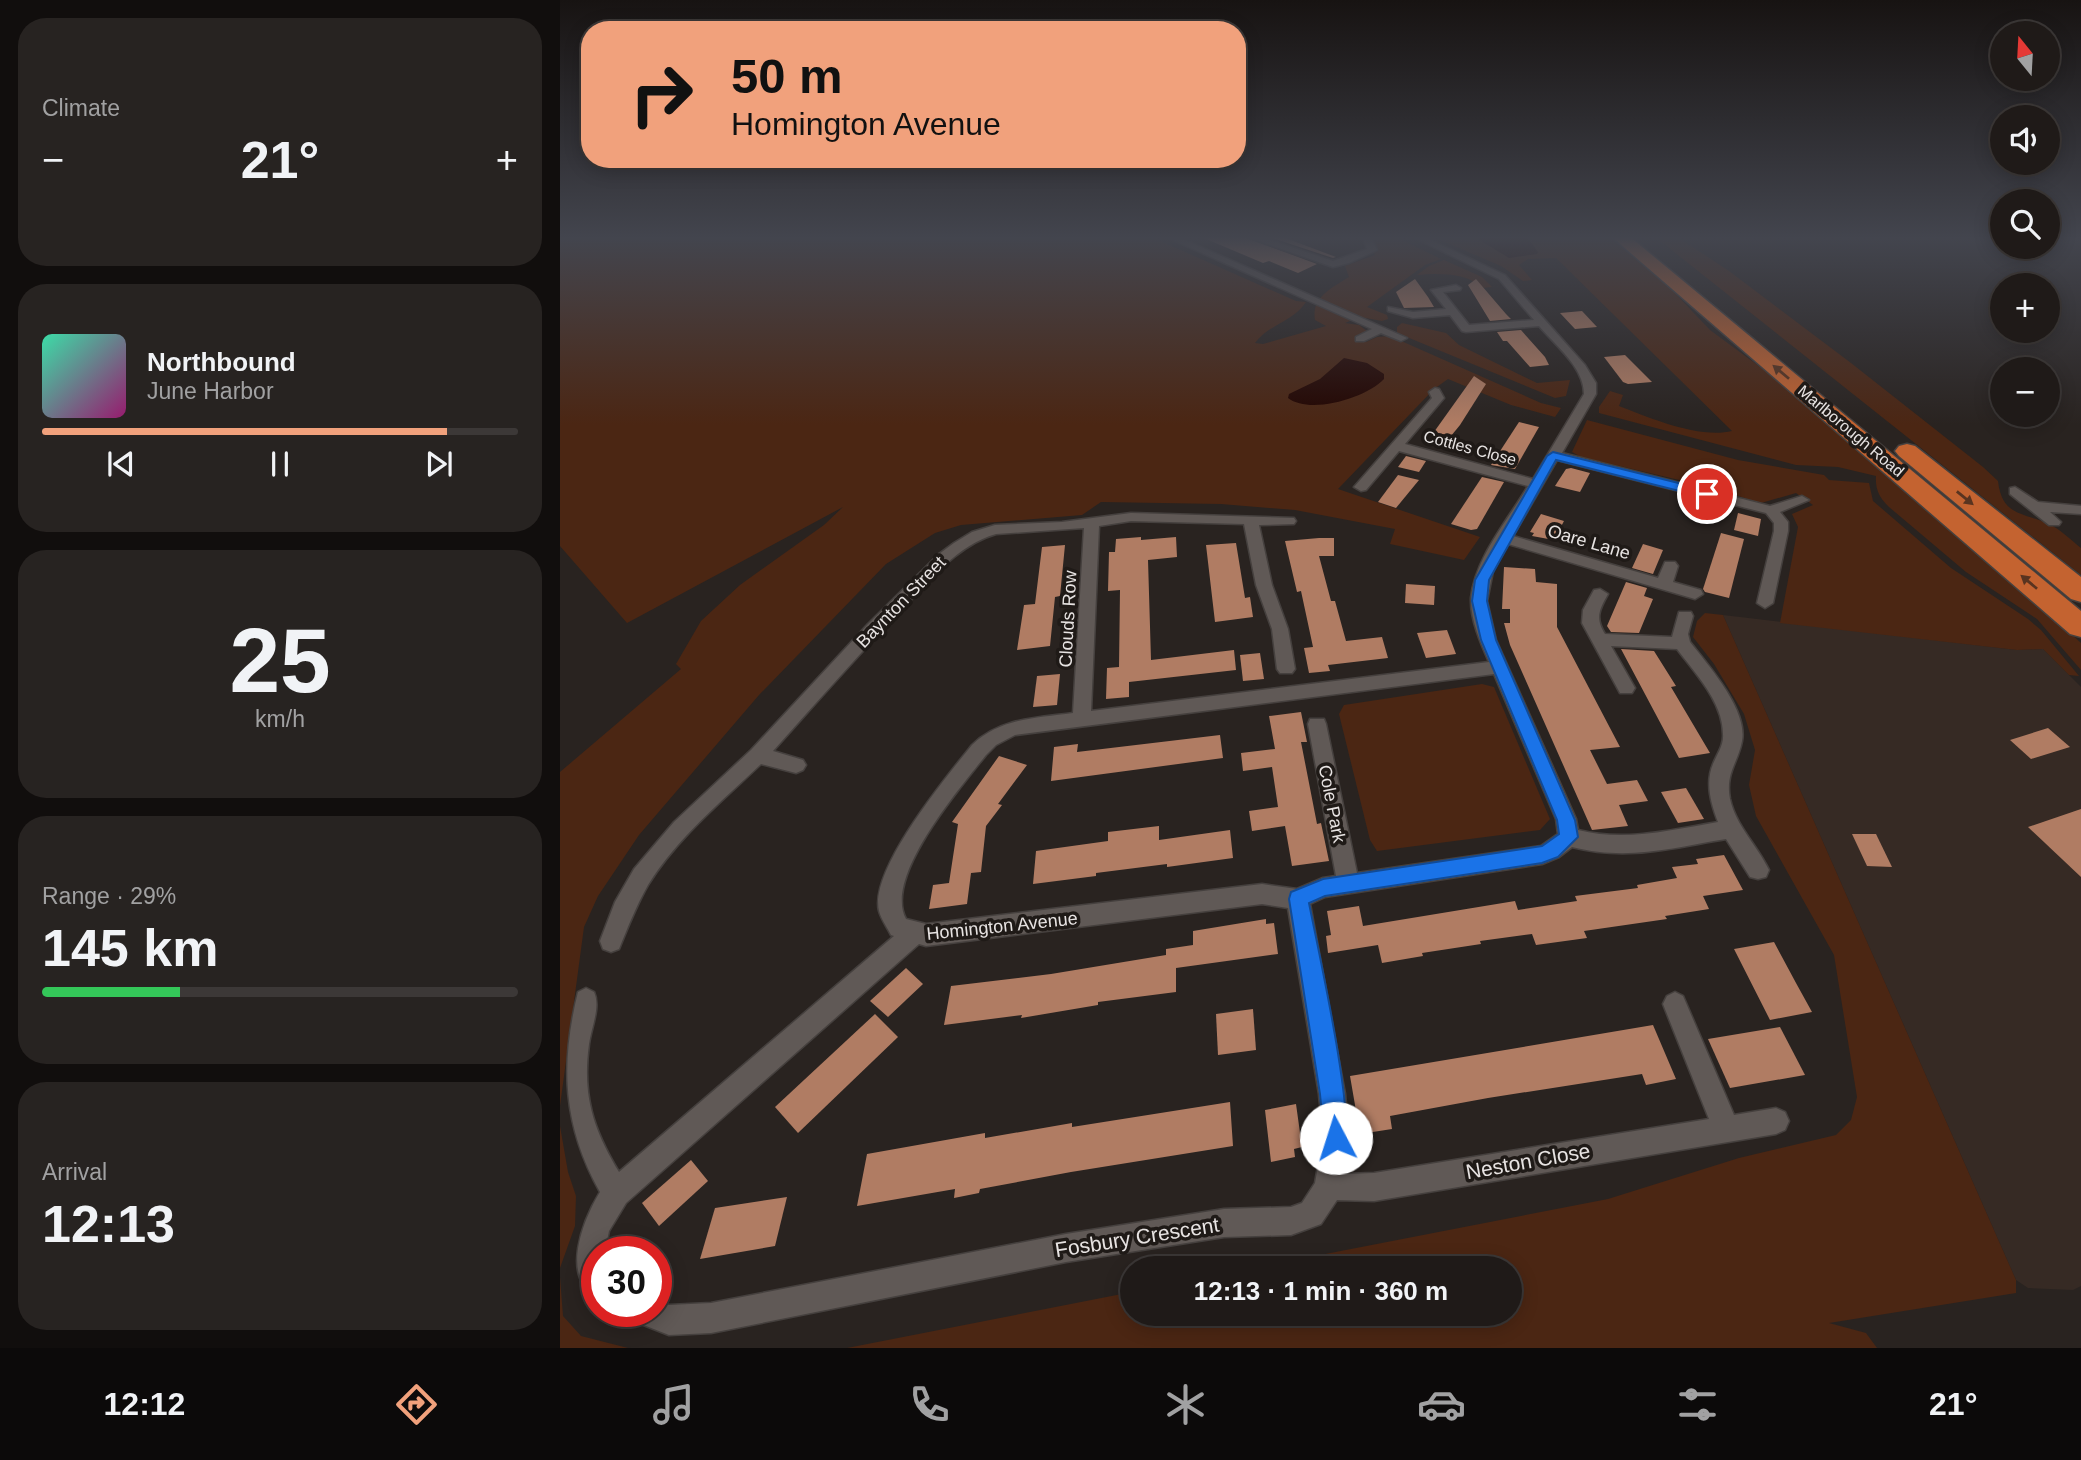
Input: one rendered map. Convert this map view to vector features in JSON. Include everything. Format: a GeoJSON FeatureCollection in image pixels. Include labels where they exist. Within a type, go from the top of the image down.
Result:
{"type":"FeatureCollection","features":[{"type":"Feature","properties":{"kind":"highway","name":"Marlborough Road"},"geometry":{"type":"LineString","coordinates":[[1693,299],[2081,627]]}},
{"type":"Feature","properties":{"kind":"highway","name":"Marlborough Road"},"geometry":{"type":"LineString","coordinates":[[1720,299],[1820,380]]}},
{"type":"Feature","properties":{"kind":"highway","name":"Marlborough Road"},"geometry":{"type":"LineString","coordinates":[[1892,438],[2081,592]]}},
{"type":"Feature","properties":{"kind":"street"},"geometry":{"type":"LineString","coordinates":[[1313,299],[1401,338]]}},
{"type":"Feature","properties":{"kind":"street"},"geometry":{"type":"LineString","coordinates":[[1442,299],[1466,329],[1543,322]]}},
{"type":"Feature","properties":{"kind":"street"},"geometry":{"type":"LineString","coordinates":[[1521,299],[1584,371],[1591,388],[1482,580],[1479,601],[1488,640],[1566,820],[1569,837],[1601,845],[1626,846],[1731,829]]}},
{"type":"Feature","properties":{"kind":"street"},"geometry":{"type":"LineString","coordinates":[[1392,309],[1413,315],[1452,312]]}},
{"type":"Feature","properties":{"kind":"street"},"geometry":{"type":"LineString","coordinates":[[1360,339],[1382,329]]}},
{"type":"Feature","properties":{"kind":"street","name":"Cottles Close"},"geometry":{"type":"LineString","coordinates":[[1362,487],[1438,398],[1436,392]]}},
{"type":"Feature","properties":{"kind":"street","name":"Cottles Close"},"geometry":{"type":"LineString","coordinates":[[1396,446],[1536,484]]}},
{"type":"Feature","properties":{"kind":"street"},"geometry":{"type":"LineString","coordinates":[[1553,456],[1771,510],[1801,500]]}},
{"type":"Feature","properties":{"kind":"street"},"geometry":{"type":"LineString","coordinates":[[2015,491],[2054,522]]}},
{"type":"Feature","properties":{"kind":"street"},"geometry":{"type":"LineString","coordinates":[[2034,506],[2081,510]]}},
{"type":"Feature","properties":{"kind":"street"},"geometry":{"type":"LineString","coordinates":[[1765,603],[1782,522],[1771,510]]}},
{"type":"Feature","properties":{"kind":"street","name":"Baynton Street"},"geometry":{"type":"LineString","coordinates":[[611,941],[623,909],[642,876],[681,828],[758,755],[874,628],[958,546],[977,535],[995,530],[1155,516],[1251,522],[1289,521]]}},
{"type":"Feature","properties":{"kind":"street","name":"Clouds Row"},"geometry":{"type":"LineString","coordinates":[[1082,717],[1092,522]]}},
{"type":"Feature","properties":{"kind":"street"},"geometry":{"type":"LineString","coordinates":[[1251,522],[1264,585],[1280,629],[1286,669]]}},
{"type":"Feature","properties":{"kind":"street","name":"Oare Lane"},"geometry":{"type":"LineString","coordinates":[[1504,538],[1695,594]]}},
{"type":"Feature","properties":{"kind":"street"},"geometry":{"type":"LineString","coordinates":[[1664,584],[1670,566]]}},
{"type":"Feature","properties":{"kind":"street"},"geometry":{"type":"LineString","coordinates":[[1600,594],[1589,616],[1626,688]]}},
{"type":"Feature","properties":{"kind":"street"},"geometry":{"type":"LineString","coordinates":[[1685,616],[1679,634],[1682,643],[1720,698],[1733,736],[1720,771],[1719,790],[1723,810],[1731,829],[1758,870]]}},
{"type":"Feature","properties":{"kind":"street"},"geometry":{"type":"LineString","coordinates":[[1599,640],[1647,639],[1682,643]]}},
{"type":"Feature","properties":{"kind":"street","name":"Homington Avenue"},"geometry":{"type":"LineString","coordinates":[[1500,667],[1028,724],[999,733],[979,750],[911,842],[892,890],[890,908],[893,925],[912,935],[947,934],[1262,894],[1298,899],[1323,888],[1542,855],[1552,851],[1569,837]]}},
{"type":"Feature","properties":{"kind":"street","name":"Cole Park"},"geometry":{"type":"LineString","coordinates":[[1317,724],[1348,884]]}},
{"type":"Feature","properties":{"kind":"street"},"geometry":{"type":"LineString","coordinates":[[758,755],[796,765]]}},
{"type":"Feature","properties":{"kind":"street","name":"Fosbury Crescent"},"geometry":{"type":"LineString","coordinates":[[672,1320],[711,1318],[1163,1231],[1224,1223],[1291,1220],[1311,1214],[1324,1197],[1329,1183],[1336,1138],[1332,1094],[1298,899]]}},
{"type":"Feature","properties":{"kind":"street"},"geometry":{"type":"LineString","coordinates":[[592,1236],[595,1225],[616,1193],[912,935]]}},
{"type":"Feature","properties":{"kind":"street"},"geometry":{"type":"LineString","coordinates":[[586,1000],[575,1053],[574,1093],[582,1127],[616,1193]]}},
{"type":"Feature","properties":{"kind":"street"},"geometry":{"type":"LineString","coordinates":[[1675,1004],[1726,1128]]}},
{"type":"Feature","properties":{"kind":"street","name":"Neston Close"},"geometry":{"type":"LineString","coordinates":[[1329,1183],[1342,1188],[1374,1187],[1776,1121]]}},
{"type":"Feature","properties":{"kind":"shaded area"},"geometry":{"type":"Polygon","coordinates":[[[560,299],[1291,299],[1306,302],[1295,314],[1267,331],[1255,343],[1263,344],[1326,326],[1315,320],[1316,305],[1320,299],[1378,299],[1367,307],[1387,315],[1388,319],[1382,321],[1360,317],[1345,323],[1359,325],[1368,332],[1358,338],[1366,342],[1377,337],[1390,336],[1541,403],[1561,408],[1555,417],[1511,405],[1448,379],[1434,389],[1338,489],[1480,537],[1464,560],[1390,544],[1395,529],[1295,510],[1221,504],[1101,502],[1082,515],[961,525],[935,533],[886,564],[759,695],[639,835],[598,896],[584,927],[560,1106],[560,772],[681,669],[676,664],[701,621],[740,585],[824,525],[843,507],[627,623],[560,546],[560,299]]]}},
{"type":"Feature","properties":{"kind":"shaded area"},"geometry":{"type":"Polygon","coordinates":[[[1598,299],[1680,299],[1710,330],[1775,378],[2040,605],[2081,643],[2081,670],[2037,619],[1966,572],[1889,507],[1879,493],[1876,476],[1838,467],[1796,465],[1599,413],[1599,407],[1610,391],[1623,395],[1619,406],[1660,421],[1690,430],[1719,433],[1732,431],[1598,299]]]}},
{"type":"Feature","properties":{"kind":"shaded area"},"geometry":{"type":"Polygon","coordinates":[[[1733,299],[1766,299],[1983,467],[1998,481],[2000,492],[2009,507],[2053,526],[2081,548],[2081,575],[1733,299]]]}},
{"type":"Feature","properties":{"kind":"shaded area"},"geometry":{"type":"Polygon","coordinates":[[[1402,323],[1446,333],[1459,345],[1537,383],[1570,380],[1566,396],[1555,398],[1397,333],[1397,327],[1402,323]]]}},
{"type":"Feature","properties":{"kind":"shaded area"},"geometry":{"type":"Polygon","coordinates":[[[1344,358],[1367,363],[1384,374],[1384,379],[1352,398],[1338,402],[1310,405],[1288,398],[1289,394],[1320,379],[1344,358]]]}},
{"type":"Feature","properties":{"kind":"shaded area"},"geometry":{"type":"Polygon","coordinates":[[[1587,420],[1738,460],[1824,475],[1829,480],[1869,483],[1873,501],[1951,568],[2041,630],[2079,676],[2069,675],[2043,649],[2017,650],[1780,623],[1798,527],[1792,514],[1813,505],[1796,493],[1761,503],[1705,486],[1581,457],[1572,452],[1587,420]]]}},
{"type":"Feature","properties":{"kind":"shaded area"},"geometry":{"type":"Polygon","coordinates":[[[1705,613],[1723,615],[2016,1280],[2016,1293],[1829,1323],[1866,1333],[1877,1348],[847,1348],[1120,1294],[1120,1326],[1522,1326],[1522,1256],[1315,1256],[1608,1199],[1739,1158],[1836,1135],[1851,1120],[1857,1097],[1834,955],[1756,816],[1749,785],[1755,750],[1744,714],[1714,664],[1693,637],[1697,621],[1705,613]]]}},
{"type":"Feature","properties":{"kind":"shaded area"},"geometry":{"type":"Polygon","coordinates":[[[1723,615],[2017,650],[2043,649],[2081,687],[2081,1286],[2073,1290],[2028,1288],[2016,1280],[1723,615]]]}},
{"type":"Feature","properties":{"kind":"shaded area"},"geometry":{"type":"Polygon","coordinates":[[[1482,684],[1494,687],[1550,819],[1540,830],[1377,851],[1370,840],[1339,714],[1344,705],[1482,684]]]}},
{"type":"Feature","properties":{"kind":"shaded area"},"geometry":{"type":"Polygon","coordinates":[[[560,1126],[568,1172],[576,1196],[575,1226],[560,1268],[560,1126]]]}},
{"type":"Feature","properties":{"kind":"shaded area"},"geometry":{"type":"Polygon","coordinates":[[[560,1277],[563,1316],[581,1336],[628,1348],[560,1348],[560,1277]]]}},
{"type":"Feature","properties":{"kind":"building"},"geometry":{"type":"Polygon","coordinates":[[[1399,299],[1429,299],[1434,307],[1404,308],[1399,299]]]}},
{"type":"Feature","properties":{"kind":"building"},"geometry":{"type":"Polygon","coordinates":[[[1476,299],[1493,299],[1511,319],[1490,321],[1476,299]]]}},
{"type":"Feature","properties":{"kind":"building"},"geometry":{"type":"Polygon","coordinates":[[[1582,311],[1597,327],[1575,329],[1560,313],[1582,311]]]}},
{"type":"Feature","properties":{"kind":"building"},"geometry":{"type":"Polygon","coordinates":[[[1521,330],[1549,365],[1530,367],[1497,332],[1521,330]]]}},
{"type":"Feature","properties":{"kind":"building"},"geometry":{"type":"Polygon","coordinates":[[[1625,355],[1652,382],[1623,382],[1604,357],[1625,355]]]}},
{"type":"Feature","properties":{"kind":"building"},"geometry":{"type":"Polygon","coordinates":[[[1474,376],[1486,384],[1460,425],[1451,436],[1434,432],[1474,376]]]}},
{"type":"Feature","properties":{"kind":"building"},"geometry":{"type":"Polygon","coordinates":[[[1519,422],[1539,427],[1515,469],[1491,465],[1519,422]]]}},
{"type":"Feature","properties":{"kind":"building"},"geometry":{"type":"Polygon","coordinates":[[[1406,456],[1426,461],[1419,472],[1398,467],[1406,456]]]}},
{"type":"Feature","properties":{"kind":"building"},"geometry":{"type":"Polygon","coordinates":[[[1566,469],[1590,473],[1580,492],[1555,486],[1566,469]]]}},
{"type":"Feature","properties":{"kind":"building"},"geometry":{"type":"Polygon","coordinates":[[[1398,475],[1419,480],[1396,508],[1378,502],[1398,475]]]}},
{"type":"Feature","properties":{"kind":"building"},"geometry":{"type":"Polygon","coordinates":[[[1482,477],[1504,482],[1477,529],[1471,530],[1451,524],[1482,477]]]}},
{"type":"Feature","properties":{"kind":"building"},"geometry":{"type":"Polygon","coordinates":[[[1738,513],[1761,519],[1758,536],[1734,530],[1738,513]]]}},
{"type":"Feature","properties":{"kind":"building"},"geometry":{"type":"Polygon","coordinates":[[[1541,514],[1564,521],[1554,540],[1532,536],[1534,533],[1530,532],[1541,514]]]}},
{"type":"Feature","properties":{"kind":"building"},"geometry":{"type":"Polygon","coordinates":[[[1721,533],[1744,539],[1729,598],[1705,592],[1703,589],[1721,533]]]}},
{"type":"Feature","properties":{"kind":"building"},"geometry":{"type":"Polygon","coordinates":[[[1141,537],[1141,540],[1176,537],[1177,557],[1148,560],[1151,660],[1234,650],[1236,670],[1129,682],[1129,697],[1106,699],[1107,668],[1119,667],[1120,590],[1108,591],[1109,552],[1115,552],[1116,539],[1141,537]]]}},
{"type":"Feature","properties":{"kind":"building"},"geometry":{"type":"Polygon","coordinates":[[[1334,538],[1334,556],[1319,556],[1331,601],[1335,601],[1346,641],[1382,637],[1388,658],[1328,665],[1330,671],[1309,673],[1304,648],[1313,647],[1301,591],[1297,592],[1285,541],[1334,538]]]}},
{"type":"Feature","properties":{"kind":"building"},"geometry":{"type":"Polygon","coordinates":[[[1236,543],[1245,598],[1250,597],[1253,617],[1215,622],[1206,545],[1236,543]]]}},
{"type":"Feature","properties":{"kind":"building"},"geometry":{"type":"Polygon","coordinates":[[[1643,544],[1663,550],[1653,574],[1632,568],[1643,544]]]}},
{"type":"Feature","properties":{"kind":"building"},"geometry":{"type":"Polygon","coordinates":[[[1065,545],[1060,596],[1055,597],[1050,646],[1017,650],[1024,605],[1035,604],[1042,547],[1065,545]]]}},
{"type":"Feature","properties":{"kind":"building"},"geometry":{"type":"Polygon","coordinates":[[[1504,567],[1535,569],[1536,582],[1557,584],[1557,627],[1620,747],[1590,750],[1607,784],[1637,780],[1648,801],[1619,805],[1628,826],[1592,830],[1510,645],[1504,623],[1510,623],[1510,609],[1502,609],[1504,567]]]}},
{"type":"Feature","properties":{"kind":"building"},"geometry":{"type":"Polygon","coordinates":[[[1626,582],[1647,588],[1644,596],[1653,599],[1639,633],[1611,632],[1607,626],[1626,582]]]}},
{"type":"Feature","properties":{"kind":"building"},"geometry":{"type":"Polygon","coordinates":[[[1406,584],[1435,586],[1434,605],[1405,603],[1406,584]]]}},
{"type":"Feature","properties":{"kind":"building"},"geometry":{"type":"Polygon","coordinates":[[[1447,630],[1456,654],[1426,658],[1417,633],[1447,630]]]}},
{"type":"Feature","properties":{"kind":"building"},"geometry":{"type":"Polygon","coordinates":[[[1621,649],[1654,651],[1676,686],[1671,687],[1710,753],[1679,758],[1621,649]]]}},
{"type":"Feature","properties":{"kind":"building"},"geometry":{"type":"Polygon","coordinates":[[[1260,653],[1264,679],[1243,681],[1240,655],[1260,653]]]}},
{"type":"Feature","properties":{"kind":"building"},"geometry":{"type":"Polygon","coordinates":[[[1060,674],[1057,705],[1033,707],[1037,676],[1060,674]]]}},
{"type":"Feature","properties":{"kind":"building"},"geometry":{"type":"Polygon","coordinates":[[[1301,712],[1307,742],[1301,742],[1317,824],[1321,823],[1329,861],[1292,866],[1285,826],[1252,831],[1249,811],[1278,807],[1272,767],[1243,771],[1241,753],[1275,749],[1269,716],[1301,712]]]}},
{"type":"Feature","properties":{"kind":"building"},"geometry":{"type":"Polygon","coordinates":[[[2048,728],[2070,747],[2031,759],[2010,740],[2048,728]]]}},
{"type":"Feature","properties":{"kind":"building"},"geometry":{"type":"Polygon","coordinates":[[[1220,735],[1223,758],[1051,781],[1054,747],[1078,744],[1077,752],[1220,735]]]}},
{"type":"Feature","properties":{"kind":"building"},"geometry":{"type":"Polygon","coordinates":[[[999,756],[1027,765],[998,804],[1002,805],[986,826],[981,872],[971,873],[967,904],[929,909],[933,885],[949,883],[958,824],[952,822],[999,756]]]}},
{"type":"Feature","properties":{"kind":"building"},"geometry":{"type":"Polygon","coordinates":[[[1686,788],[1704,819],[1678,823],[1661,792],[1686,788]]]}},
{"type":"Feature","properties":{"kind":"building"},"geometry":{"type":"Polygon","coordinates":[[[2081,809],[2081,877],[2028,827],[2081,809]]]}},
{"type":"Feature","properties":{"kind":"building"},"geometry":{"type":"Polygon","coordinates":[[[1159,826],[1159,840],[1230,830],[1233,858],[1096,873],[1096,876],[1033,884],[1036,851],[1108,841],[1108,832],[1159,826]]]}},
{"type":"Feature","properties":{"kind":"building"},"geometry":{"type":"Polygon","coordinates":[[[1852,834],[1876,834],[1892,867],[1867,866],[1852,834]]]}},
{"type":"Feature","properties":{"kind":"building"},"geometry":{"type":"Polygon","coordinates":[[[1724,855],[1743,890],[1703,896],[1709,909],[1665,916],[1667,919],[1584,931],[1587,938],[1536,945],[1532,934],[1480,941],[1481,944],[1422,953],[1423,956],[1382,963],[1378,945],[1328,953],[1326,936],[1331,935],[1327,911],[1359,906],[1363,926],[1515,901],[1518,910],[1577,901],[1575,896],[1638,888],[1637,885],[1677,878],[1672,867],[1698,864],[1696,859],[1724,855]]]}},
{"type":"Feature","properties":{"kind":"building"},"geometry":{"type":"Polygon","coordinates":[[[1266,919],[1266,924],[1274,923],[1278,954],[1176,968],[1176,992],[1098,1002],[1098,1005],[1021,1018],[1022,1015],[944,1025],[951,986],[1051,974],[1166,955],[1166,949],[1193,945],[1193,931],[1266,919]]]}},
{"type":"Feature","properties":{"kind":"building"},"geometry":{"type":"Polygon","coordinates":[[[1774,942],[1812,1012],[1770,1020],[1734,949],[1774,942]]]}},
{"type":"Feature","properties":{"kind":"building"},"geometry":{"type":"Polygon","coordinates":[[[906,968],[923,984],[888,1017],[870,1001],[906,968]]]}},
{"type":"Feature","properties":{"kind":"building"},"geometry":{"type":"Polygon","coordinates":[[[1253,1009],[1256,1050],[1218,1055],[1216,1014],[1253,1009]]]}},
{"type":"Feature","properties":{"kind":"building"},"geometry":{"type":"Polygon","coordinates":[[[875,1014],[898,1037],[798,1133],[775,1107],[875,1014]]]}},
{"type":"Feature","properties":{"kind":"building"},"geometry":{"type":"Polygon","coordinates":[[[1653,1025],[1676,1079],[1646,1085],[1642,1074],[1488,1098],[1390,1116],[1392,1129],[1360,1134],[1350,1076],[1653,1025]]]}},
{"type":"Feature","properties":{"kind":"building"},"geometry":{"type":"Polygon","coordinates":[[[1780,1027],[1805,1075],[1730,1088],[1708,1039],[1780,1027]]]}},
{"type":"Feature","properties":{"kind":"building"},"geometry":{"type":"Polygon","coordinates":[[[1230,1102],[1233,1146],[1071,1172],[980,1189],[979,1193],[954,1198],[955,1189],[857,1206],[867,1154],[985,1133],[985,1138],[1072,1123],[1072,1127],[1230,1102]]]}},
{"type":"Feature","properties":{"kind":"building"},"geometry":{"type":"Polygon","coordinates":[[[1296,1104],[1302,1147],[1294,1149],[1295,1157],[1271,1162],[1265,1110],[1296,1104]]]}},
{"type":"Feature","properties":{"kind":"building"},"geometry":{"type":"Polygon","coordinates":[[[691,1160],[708,1181],[659,1226],[642,1203],[691,1160]]]}},
{"type":"Feature","properties":{"kind":"building"},"geometry":{"type":"Polygon","coordinates":[[[787,1197],[775,1246],[700,1259],[715,1208],[787,1197]]]}},
{"type":"Feature","properties":{"kind":"route"},"geometry":{"type":"LineString","coordinates":[[1336,1138],[1332,1094],[1298,899],[1323,888],[1542,855],[1552,851],[1569,837],[1566,820],[1488,640],[1482,615],[1479,601],[1482,580],[1504,538],[1553,456],[1707,494]]}}]}
